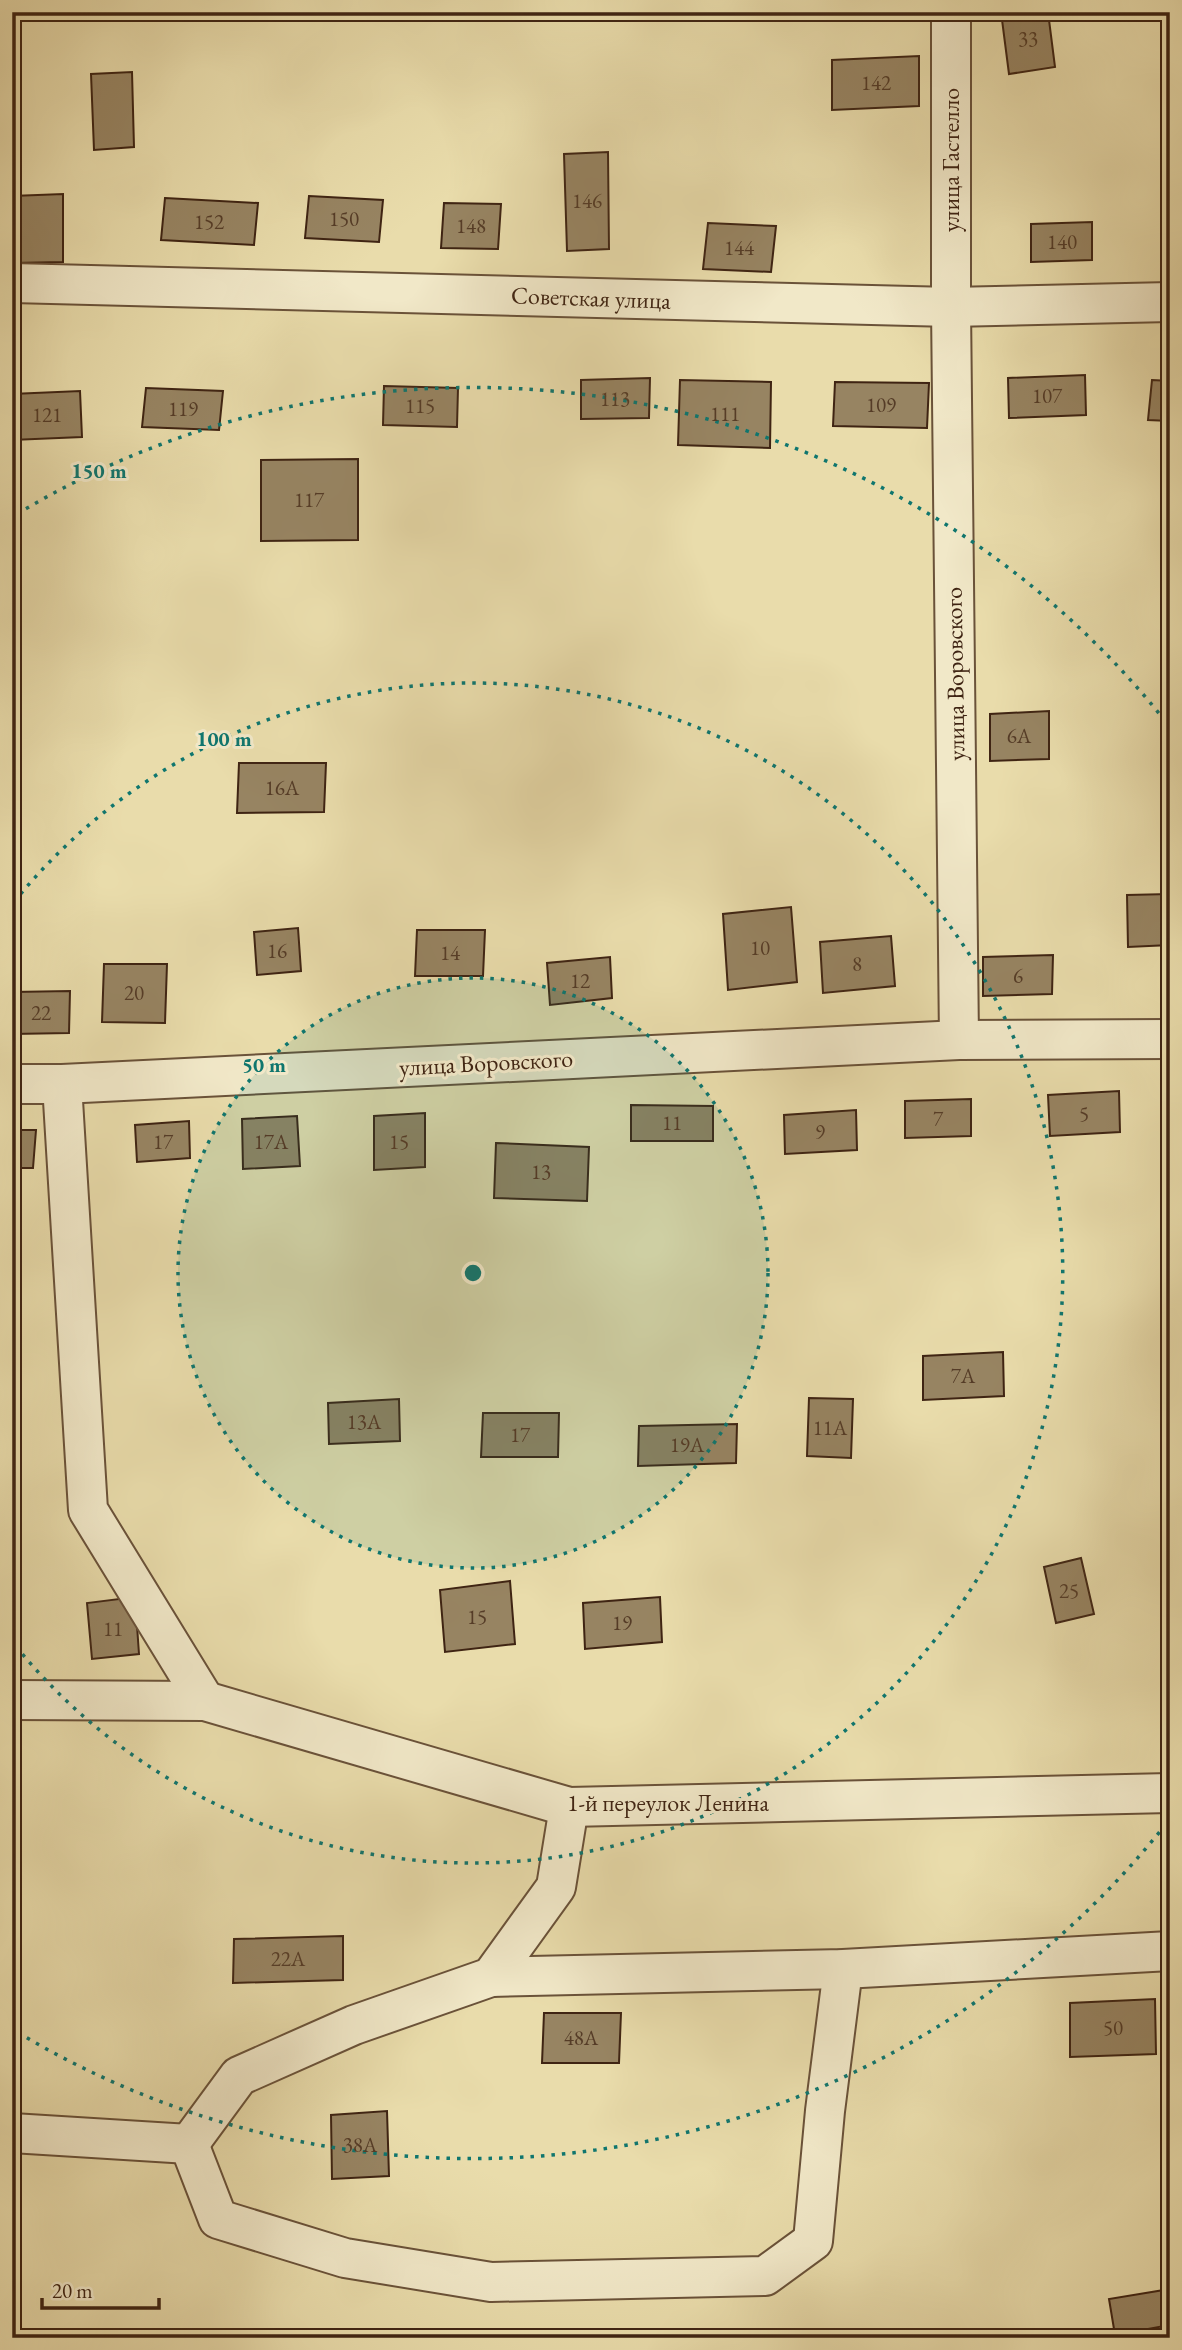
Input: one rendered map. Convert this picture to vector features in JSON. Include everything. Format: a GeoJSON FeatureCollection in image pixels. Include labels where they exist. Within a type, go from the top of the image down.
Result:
{"type":"FeatureCollection","features":[{"type":"Feature","properties":{"kind":"street","name":"улица Гастелло"},"geometry":{"type":"LineString","coordinates":[[951,12],[951,307]]}},
{"type":"Feature","properties":{"kind":"street","name":"Советская улица"},"geometry":{"type":"LineString","coordinates":[[12,283],[951,307],[1170,302]]}},
{"type":"Feature","properties":{"kind":"street","name":"улица Воровского"},"geometry":{"type":"LineString","coordinates":[[951,307],[959,1040]]}},
{"type":"Feature","properties":{"kind":"street","name":"улица Воровского"},"geometry":{"type":"LineString","coordinates":[[12,1084],[62,1084],[959,1040],[1170,1039]]}},
{"type":"Feature","properties":{"kind":"street"},"geometry":{"type":"LineString","coordinates":[[62,1084],[88,1510],[205,1702]]}},
{"type":"Feature","properties":{"kind":"street","name":"1-й переулок Ленина"},"geometry":{"type":"LineString","coordinates":[[12,1700],[205,1702],[569,1807],[1170,1793]]}},
{"type":"Feature","properties":{"kind":"street"},"geometry":{"type":"LineString","coordinates":[[491,1977],[556,1887],[569,1807]]}},
{"type":"Feature","properties":{"kind":"street"},"geometry":{"type":"LineString","coordinates":[[189,2144],[239,2076],[354,2025],[491,1977],[843,1969],[1170,1951]]}},
{"type":"Feature","properties":{"kind":"street"},"geometry":{"type":"LineString","coordinates":[[189,2144],[218,2219],[345,2258],[491,2282],[765,2276],[813,2241],[825,2111],[843,1969]]}},
{"type":"Feature","properties":{"kind":"street"},"geometry":{"type":"LineString","coordinates":[[12,2133],[189,2144]]}},
{"type":"Feature","properties":{"kind":"building"},"geometry":{"type":"Polygon","coordinates":[[[1001,12],[1048,12],[1055,67],[1009,74],[1001,12]]]}},
{"type":"Feature","properties":{"kind":"building"},"geometry":{"type":"Polygon","coordinates":[[[919,56],[919,106],[832,110],[832,60],[919,56]]]}},
{"type":"Feature","properties":{"kind":"building"},"geometry":{"type":"Polygon","coordinates":[[[132,72],[134,147],[94,150],[91,74],[132,72]]]}},
{"type":"Feature","properties":{"kind":"building"},"geometry":{"type":"Polygon","coordinates":[[[608,152],[609,249],[567,251],[564,154],[608,152]]]}},
{"type":"Feature","properties":{"kind":"building"},"geometry":{"type":"Polygon","coordinates":[[[63,194],[63,262],[12,263],[12,196],[63,194]]]}},
{"type":"Feature","properties":{"kind":"building"},"geometry":{"type":"Polygon","coordinates":[[[309,196],[383,200],[379,242],[305,238],[309,196]]]}},
{"type":"Feature","properties":{"kind":"building"},"geometry":{"type":"Polygon","coordinates":[[[165,198],[258,203],[254,245],[161,240],[165,198]]]}},
{"type":"Feature","properties":{"kind":"building"},"geometry":{"type":"Polygon","coordinates":[[[444,203],[501,204],[498,249],[441,248],[444,203]]]}},
{"type":"Feature","properties":{"kind":"building"},"geometry":{"type":"Polygon","coordinates":[[[1092,222],[1092,260],[1031,262],[1031,224],[1092,222]]]}},
{"type":"Feature","properties":{"kind":"building"},"geometry":{"type":"Polygon","coordinates":[[[708,223],[776,226],[771,272],[703,269],[708,223]]]}},
{"type":"Feature","properties":{"kind":"building"},"geometry":{"type":"Polygon","coordinates":[[[1085,375],[1086,415],[1009,418],[1008,378],[1085,375]]]}},
{"type":"Feature","properties":{"kind":"building"},"geometry":{"type":"Polygon","coordinates":[[[650,378],[649,418],[581,419],[581,380],[650,378]]]}},
{"type":"Feature","properties":{"kind":"building"},"geometry":{"type":"Polygon","coordinates":[[[680,380],[771,382],[770,448],[678,445],[680,380]]]}},
{"type":"Feature","properties":{"kind":"building"},"geometry":{"type":"Polygon","coordinates":[[[1152,380],[1170,381],[1170,421],[1148,420],[1152,380]]]}},
{"type":"Feature","properties":{"kind":"building"},"geometry":{"type":"Polygon","coordinates":[[[835,382],[929,383],[927,428],[833,426],[835,382]]]}},
{"type":"Feature","properties":{"kind":"building"},"geometry":{"type":"Polygon","coordinates":[[[384,386],[458,388],[457,427],[383,425],[384,386]]]}},
{"type":"Feature","properties":{"kind":"building"},"geometry":{"type":"Polygon","coordinates":[[[146,388],[223,391],[219,430],[142,427],[146,388]]]}},
{"type":"Feature","properties":{"kind":"building"},"geometry":{"type":"Polygon","coordinates":[[[80,391],[82,437],[12,440],[12,394],[80,391]]]}},
{"type":"Feature","properties":{"kind":"building"},"geometry":{"type":"Polygon","coordinates":[[[358,459],[358,540],[261,541],[261,460],[358,459]]]}},
{"type":"Feature","properties":{"kind":"building"},"geometry":{"type":"Polygon","coordinates":[[[1049,711],[1049,759],[990,761],[990,714],[1049,711]]]}},
{"type":"Feature","properties":{"kind":"building"},"geometry":{"type":"Polygon","coordinates":[[[239,763],[326,763],[324,812],[237,813],[239,763]]]}},
{"type":"Feature","properties":{"kind":"building"},"geometry":{"type":"Polygon","coordinates":[[[1170,894],[1170,945],[1128,947],[1127,895],[1170,894]]]}},
{"type":"Feature","properties":{"kind":"building"},"geometry":{"type":"Polygon","coordinates":[[[791,907],[797,982],[728,990],[723,914],[791,907]]]}},
{"type":"Feature","properties":{"kind":"building"},"geometry":{"type":"Polygon","coordinates":[[[298,928],[301,971],[257,975],[254,932],[298,928]]]}},
{"type":"Feature","properties":{"kind":"building"},"geometry":{"type":"Polygon","coordinates":[[[417,930],[485,930],[483,976],[415,976],[417,930]]]}},
{"type":"Feature","properties":{"kind":"building"},"geometry":{"type":"Polygon","coordinates":[[[891,936],[895,986],[823,993],[820,942],[891,936]]]}},
{"type":"Feature","properties":{"kind":"building"},"geometry":{"type":"Polygon","coordinates":[[[1053,955],[1052,994],[983,996],[983,957],[1053,955]]]}},
{"type":"Feature","properties":{"kind":"building"},"geometry":{"type":"Polygon","coordinates":[[[610,957],[612,998],[550,1005],[547,963],[610,957]]]}},
{"type":"Feature","properties":{"kind":"building"},"geometry":{"type":"Polygon","coordinates":[[[104,964],[167,964],[165,1023],[102,1022],[104,964]]]}},
{"type":"Feature","properties":{"kind":"building"},"geometry":{"type":"Polygon","coordinates":[[[70,991],[69,1033],[12,1034],[12,992],[70,991]]]}},
{"type":"Feature","properties":{"kind":"building"},"geometry":{"type":"Polygon","coordinates":[[[1119,1091],[1120,1132],[1050,1136],[1048,1095],[1119,1091]]]}},
{"type":"Feature","properties":{"kind":"building"},"geometry":{"type":"Polygon","coordinates":[[[971,1099],[971,1136],[905,1138],[905,1101],[971,1099]]]}},
{"type":"Feature","properties":{"kind":"building"},"geometry":{"type":"Polygon","coordinates":[[[631,1105],[713,1106],[713,1141],[631,1141],[631,1105]]]}},
{"type":"Feature","properties":{"kind":"building"},"geometry":{"type":"Polygon","coordinates":[[[856,1110],[857,1150],[785,1154],[784,1115],[856,1110]]]}},
{"type":"Feature","properties":{"kind":"building"},"geometry":{"type":"Polygon","coordinates":[[[425,1113],[425,1167],[374,1170],[374,1116],[425,1113]]]}},
{"type":"Feature","properties":{"kind":"building"},"geometry":{"type":"Polygon","coordinates":[[[297,1116],[300,1166],[243,1169],[242,1119],[297,1116]]]}},
{"type":"Feature","properties":{"kind":"building"},"geometry":{"type":"Polygon","coordinates":[[[189,1121],[190,1158],[137,1162],[135,1125],[189,1121]]]}},
{"type":"Feature","properties":{"kind":"building"},"geometry":{"type":"Polygon","coordinates":[[[12,1130],[36,1130],[33,1168],[12,1168],[12,1130]]]}},
{"type":"Feature","properties":{"kind":"building"},"geometry":{"type":"Polygon","coordinates":[[[496,1143],[589,1147],[587,1201],[494,1198],[496,1143]]]}},
{"type":"Feature","properties":{"kind":"building"},"geometry":{"type":"Polygon","coordinates":[[[1003,1352],[1004,1396],[923,1400],[923,1356],[1003,1352]]]}},
{"type":"Feature","properties":{"kind":"building"},"geometry":{"type":"Polygon","coordinates":[[[809,1398],[853,1399],[851,1458],[807,1456],[809,1398]]]}},
{"type":"Feature","properties":{"kind":"building"},"geometry":{"type":"Polygon","coordinates":[[[399,1399],[400,1441],[329,1444],[328,1403],[399,1399]]]}},
{"type":"Feature","properties":{"kind":"building"},"geometry":{"type":"Polygon","coordinates":[[[483,1413],[559,1413],[558,1457],[481,1457],[483,1413]]]}},
{"type":"Feature","properties":{"kind":"building"},"geometry":{"type":"Polygon","coordinates":[[[737,1424],[736,1463],[638,1466],[639,1426],[737,1424]]]}},
{"type":"Feature","properties":{"kind":"building"},"geometry":{"type":"Polygon","coordinates":[[[1081,1558],[1094,1614],[1056,1623],[1044,1567],[1081,1558]]]}},
{"type":"Feature","properties":{"kind":"building"},"geometry":{"type":"Polygon","coordinates":[[[510,1581],[515,1644],[445,1652],[440,1590],[510,1581]]]}},
{"type":"Feature","properties":{"kind":"building"},"geometry":{"type":"Polygon","coordinates":[[[135,1597],[139,1654],[92,1659],[87,1603],[135,1597]]]}},
{"type":"Feature","properties":{"kind":"building"},"geometry":{"type":"Polygon","coordinates":[[[660,1597],[662,1642],[585,1649],[583,1603],[660,1597]]]}},
{"type":"Feature","properties":{"kind":"building"},"geometry":{"type":"Polygon","coordinates":[[[343,1936],[343,1980],[233,1983],[234,1939],[343,1936]]]}},
{"type":"Feature","properties":{"kind":"building"},"geometry":{"type":"Polygon","coordinates":[[[1155,1999],[1156,2054],[1070,2057],[1070,2003],[1155,1999]]]}},
{"type":"Feature","properties":{"kind":"building"},"geometry":{"type":"Polygon","coordinates":[[[544,2013],[621,2013],[619,2063],[542,2063],[544,2013]]]}},
{"type":"Feature","properties":{"kind":"building"},"geometry":{"type":"Polygon","coordinates":[[[387,2111],[389,2176],[332,2179],[331,2115],[387,2111]]]}},
{"type":"Feature","properties":{"kind":"building"},"geometry":{"type":"Polygon","coordinates":[[[1170,2289],[1170,2325],[1115,2335],[1109,2299],[1170,2289]]]}}]}
